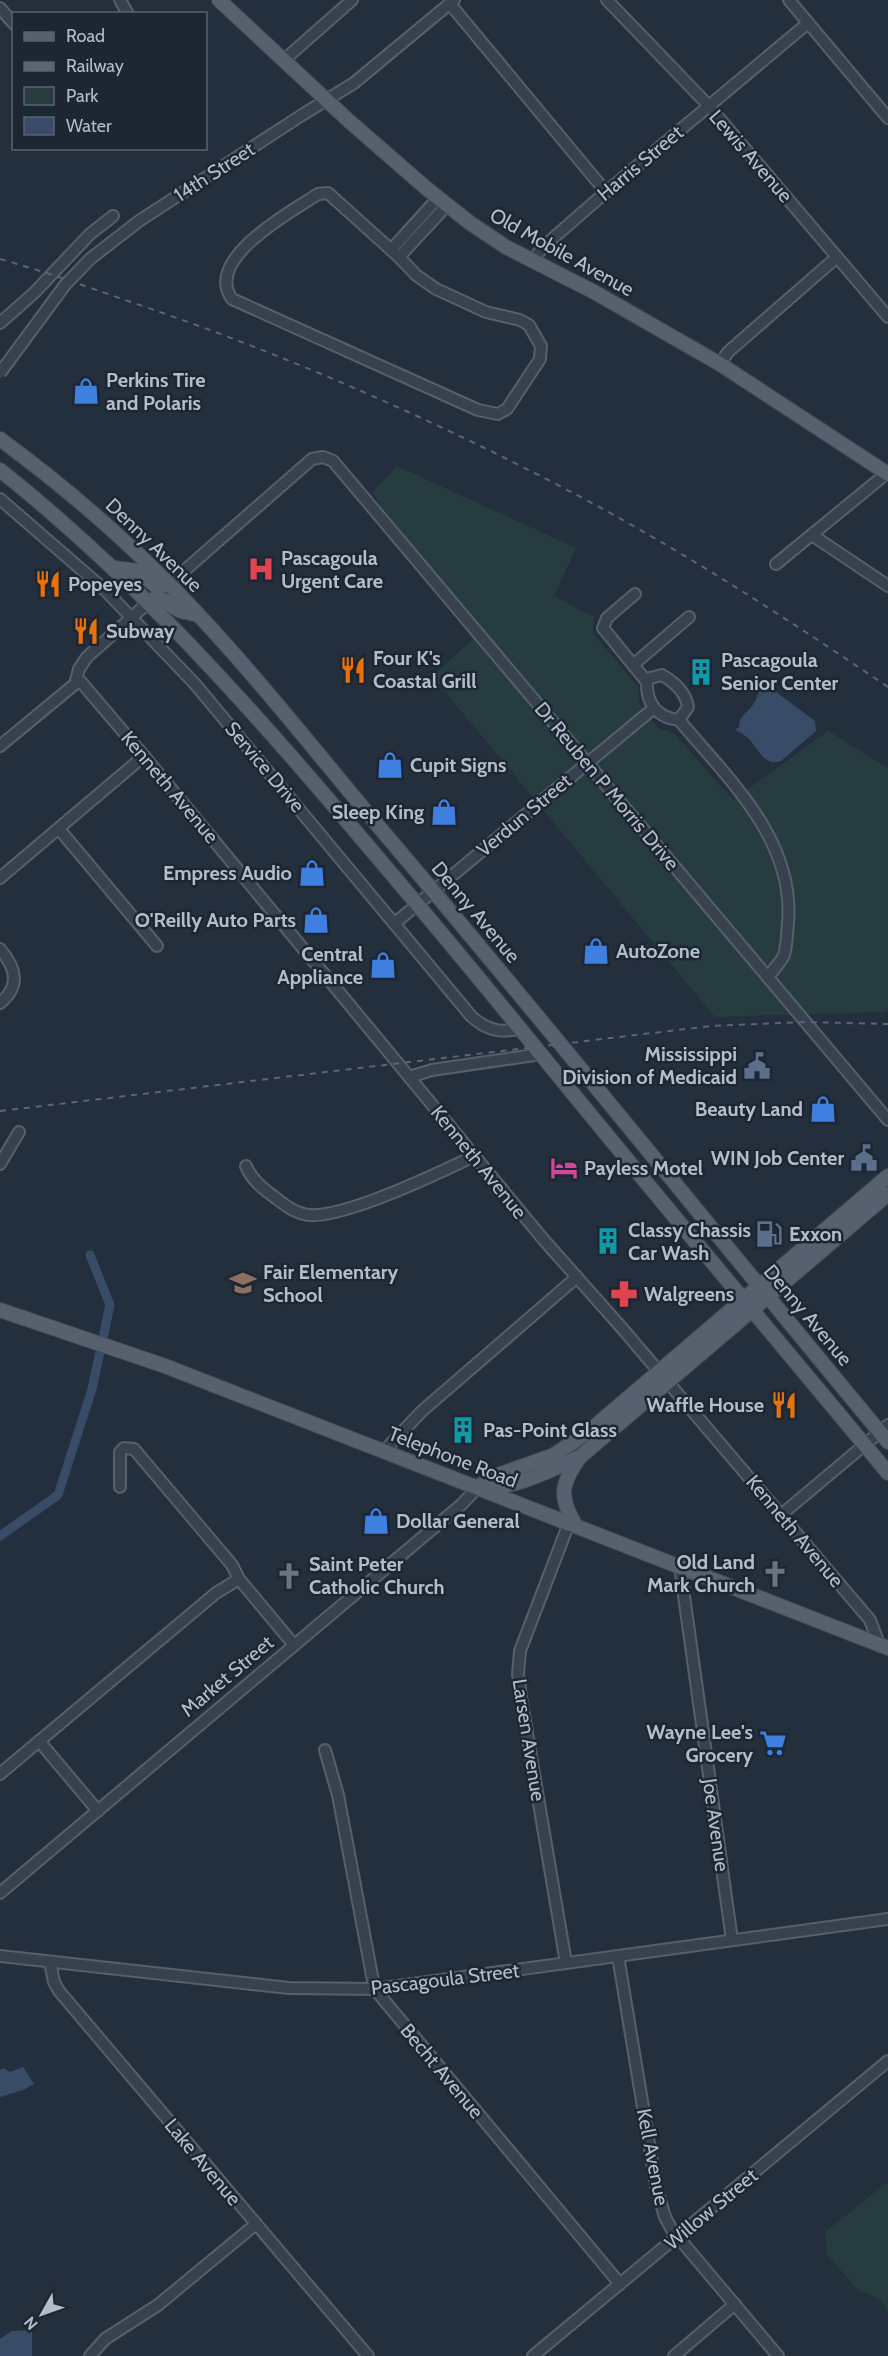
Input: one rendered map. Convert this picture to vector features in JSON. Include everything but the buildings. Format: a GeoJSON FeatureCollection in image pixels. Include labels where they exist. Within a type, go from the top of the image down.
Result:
{"type":"FeatureCollection","features":[{"type":"Feature","properties":{"kind":"main road","name":"Old Mobile Avenue"},"geometry":{"type":"LineString","coordinates":[[219,0],[328,101],[443,202],[487,234],[532,261],[596,293],[720,363],[887,473]]}},
{"type":"Feature","properties":{"kind":"main road","name":"Denny Avenue"},"geometry":{"type":"LineString","coordinates":[[0,439],[41,469],[97,516],[169,584],[263,688],[434,891],[763,1292],[885,1433]]}},
{"type":"Feature","properties":{"kind":"main road","name":"Denny Avenue"},"geometry":{"type":"LineString","coordinates":[[0,470],[72,529],[114,568],[246,704],[418,904],[888,1473]]}},
{"type":"Feature","properties":{"kind":"main road"},"geometry":{"type":"LineString","coordinates":[[114,568],[137,571],[156,586],[169,584]]}},
{"type":"Feature","properties":{"kind":"main road"},"geometry":{"type":"LineString","coordinates":[[149,602],[155,597],[160,597],[177,609],[198,615]]}},
{"type":"Feature","properties":{"kind":"main road","name":"Market Street"},"geometry":{"type":"LineString","coordinates":[[478,1487],[501,1487],[520,1482],[580,1457],[888,1176]]}},
{"type":"Feature","properties":{"kind":"main road","name":"Market Street"},"geometry":{"type":"LineString","coordinates":[[763,1292],[888,1194]]}},
{"type":"Feature","properties":{"kind":"main road","name":"Telephone Road"},"geometry":{"type":"LineString","coordinates":[[0,1310],[165,1366],[884,1646]]}},
{"type":"Feature","properties":{"kind":"main road","name":"Market Street"},"geometry":{"type":"LineString","coordinates":[[478,1487],[495,1476],[566,1449],[664,1378]]}},
{"type":"Feature","properties":{"kind":"main road"},"geometry":{"type":"LineString","coordinates":[[573,1525],[563,1498],[564,1486],[580,1457]]}},
{"type":"Feature","properties":{"kind":"street"},"geometry":{"type":"LineString","coordinates":[[284,60],[352,0]]}},
{"type":"Feature","properties":{"kind":"street","name":"Lewis Avenue"},"geometry":{"type":"LineString","coordinates":[[608,0],[708,105],[888,317]]}},
{"type":"Feature","properties":{"kind":"street"},"geometry":{"type":"LineString","coordinates":[[789,0],[888,118]]}},
{"type":"Feature","properties":{"kind":"street"},"geometry":{"type":"LineString","coordinates":[[452,2],[606,192]]}},
{"type":"Feature","properties":{"kind":"street","name":"14th Street"},"geometry":{"type":"LineString","coordinates":[[0,373],[65,285],[90,259],[139,221],[354,83],[452,2]]}},
{"type":"Feature","properties":{"kind":"street"},"geometry":{"type":"LineString","coordinates":[[0,8],[12,22]]}},
{"type":"Feature","properties":{"kind":"street","name":"Harris Street"},"geometry":{"type":"LineString","coordinates":[[532,261],[544,246],[606,192],[808,23]]}},
{"type":"Feature","properties":{"kind":"street"},"geometry":{"type":"LineString","coordinates":[[328,193],[336,198],[395,254],[416,275],[436,289],[486,312],[520,320],[529,325],[542,346],[540,358],[507,409],[498,414],[478,410],[232,299],[227,292],[226,283],[232,264],[243,248],[261,230],[318,194],[328,193]]}},
{"type":"Feature","properties":{"kind":"street"},"geometry":{"type":"LineString","coordinates":[[395,254],[443,202]]}},
{"type":"Feature","properties":{"kind":"street"},"geometry":{"type":"LineString","coordinates":[[0,323],[34,293],[90,234],[113,216]]}},
{"type":"Feature","properties":{"kind":"street"},"geometry":{"type":"LineString","coordinates":[[720,363],[728,352],[837,257]]}},
{"type":"Feature","properties":{"kind":"street","name":"Dr Reuben P Morris Drive"},"geometry":{"type":"LineString","coordinates":[[169,584],[312,459],[323,457],[338,465],[888,1120]]}},
{"type":"Feature","properties":{"kind":"street"},"geometry":{"type":"LineString","coordinates":[[776,564],[887,473]]}},
{"type":"Feature","properties":{"kind":"street","name":"Service Drive"},"geometry":{"type":"LineString","coordinates":[[0,499],[82,568],[132,617],[226,720],[478,1022],[487,1028],[504,1032],[521,1028]]}},
{"type":"Feature","properties":{"kind":"street"},"geometry":{"type":"LineString","coordinates":[[812,534],[888,586]]}},
{"type":"Feature","properties":{"kind":"street"},"geometry":{"type":"LineString","coordinates":[[635,594],[607,618],[603,628],[647,682]]}},
{"type":"Feature","properties":{"kind":"street"},"geometry":{"type":"LineString","coordinates":[[0,746],[56,701],[77,680],[78,669],[87,657],[149,602]]}},
{"type":"Feature","properties":{"kind":"street"},"geometry":{"type":"LineString","coordinates":[[633,665],[689,617]]}},
{"type":"Feature","properties":{"kind":"street"},"geometry":{"type":"LineString","coordinates":[[679,720],[688,707],[687,699],[670,680],[662,675],[650,678],[646,691],[654,708],[661,715],[679,720],[752,808],[780,857],[786,879],[788,925],[783,956],[768,977]]}},
{"type":"Feature","properties":{"kind":"street","name":"Kenneth Avenue"},"geometry":{"type":"LineString","coordinates":[[77,680],[81,681],[144,756],[543,1239],[870,1620],[884,1646]]}},
{"type":"Feature","properties":{"kind":"street","name":"Verdun Street"},"geometry":{"type":"LineString","coordinates":[[395,923],[654,708]]}},
{"type":"Feature","properties":{"kind":"street"},"geometry":{"type":"LineString","coordinates":[[0,878],[144,756]]}},
{"type":"Feature","properties":{"kind":"street"},"geometry":{"type":"LineString","coordinates":[[59,829],[157,946]]}},
{"type":"Feature","properties":{"kind":"street"},"geometry":{"type":"LineString","coordinates":[[0,949],[12,965],[16,981],[12,990],[0,1003]]}},
{"type":"Feature","properties":{"kind":"street"},"geometry":{"type":"LineString","coordinates":[[409,1077],[432,1070],[541,1054]]}},
{"type":"Feature","properties":{"kind":"street"},"geometry":{"type":"LineString","coordinates":[[0,1164],[19,1132]]}},
{"type":"Feature","properties":{"kind":"street"},"geometry":{"type":"LineString","coordinates":[[246,1166],[260,1186],[290,1209],[300,1214],[316,1216],[361,1204],[393,1192],[474,1156]]}},
{"type":"Feature","properties":{"kind":"street"},"geometry":{"type":"LineString","coordinates":[[384,1451],[422,1411],[577,1277]]}},
{"type":"Feature","properties":{"kind":"street"},"geometry":{"type":"LineString","coordinates":[[781,1515],[865,1445],[885,1433]]}},
{"type":"Feature","properties":{"kind":"street"},"geometry":{"type":"LineString","coordinates":[[120,1487],[120,1452],[129,1447],[134,1449],[232,1565],[239,1579],[294,1645]]}},
{"type":"Feature","properties":{"kind":"street","name":"Market Street"},"geometry":{"type":"LineString","coordinates":[[0,1893],[462,1504],[478,1487]]}},
{"type":"Feature","properties":{"kind":"street","name":"Larsen Avenue"},"geometry":{"type":"LineString","coordinates":[[566,1963],[521,1697],[518,1663],[526,1632],[573,1525]]}},
{"type":"Feature","properties":{"kind":"street","name":"Joe Avenue"},"geometry":{"type":"LineString","coordinates":[[680,1567],[732,1940]]}},
{"type":"Feature","properties":{"kind":"street"},"geometry":{"type":"LineString","coordinates":[[0,1774],[216,1593],[239,1579]]}},
{"type":"Feature","properties":{"kind":"street"},"geometry":{"type":"LineString","coordinates":[[39,1741],[98,1811]]}},
{"type":"Feature","properties":{"kind":"street","name":"Becht Avenue"},"geometry":{"type":"LineString","coordinates":[[325,1750],[338,1795],[376,1989],[620,2284]]}},
{"type":"Feature","properties":{"kind":"street","name":"Pascagoula Street"},"geometry":{"type":"LineString","coordinates":[[0,1956],[289,1988],[376,1989],[888,1919]]}},
{"type":"Feature","properties":{"kind":"street","name":"Kell Avenue"},"geometry":{"type":"LineString","coordinates":[[618,1956],[656,2186],[665,2217],[678,2236],[778,2356]]}},
{"type":"Feature","properties":{"kind":"street","name":"Lake Avenue"},"geometry":{"type":"LineString","coordinates":[[50,1962],[54,1982],[59,1991],[368,2356]]}},
{"type":"Feature","properties":{"kind":"street","name":"Willow Street"},"geometry":{"type":"LineString","coordinates":[[533,2356],[888,2061]]}},
{"type":"Feature","properties":{"kind":"street"},"geometry":{"type":"LineString","coordinates":[[92,2353],[116,2331],[158,2305],[256,2224]]}},
{"type":"Feature","properties":{"kind":"street"},"geometry":{"type":"LineString","coordinates":[[674,2356],[735,2304]]}},
{"type":"Feature","properties":{"kind":"green space"},"geometry":{"type":"Polygon","coordinates":[[[397,466],[576,548],[554,596],[594,617],[593,633],[638,687],[640,705],[658,728],[674,733],[733,800],[828,731],[888,768],[888,1009],[885,1012],[715,1017],[432,676],[473,639],[372,493],[397,466]]]}},
{"type":"Feature","properties":{"kind":"green space"},"geometry":{"type":"Polygon","coordinates":[[[888,2182],[888,2310],[878,2298],[859,2291],[827,2254],[825,2232],[888,2182]]]}},
{"type":"Feature","properties":{"kind":"water"},"geometry":{"type":"Polygon","coordinates":[[[764,683],[815,721],[816,731],[781,761],[766,759],[748,738],[735,730],[754,703],[764,683]]]}},
{"type":"Feature","properties":{"kind":"water"},"geometry":{"type":"Polygon","coordinates":[[[23,2067],[34,2084],[0,2097],[0,2070],[3,2068],[10,2072],[23,2067]]]}},
{"type":"Feature","properties":{"kind":"water"},"geometry":{"type":"Polygon","coordinates":[[[32,2330],[32,2356],[0,2356],[0,2339],[12,2331],[32,2330]]]}},
{"type":"Feature","properties":{"kind":"waterway"},"geometry":{"type":"LineString","coordinates":[[0,1536],[58,1495],[92,1389],[110,1305],[90,1255]]}},
{"type":"Feature","properties":{"kind":"railway"},"geometry":{"type":"LineString","coordinates":[[0,259],[80,284],[243,342],[355,388],[466,439],[575,494],[655,538],[773,611],[888,687]]}},
{"type":"Feature","properties":{"kind":"railway"},"geometry":{"type":"LineString","coordinates":[[0,1111],[711,1026],[805,1022],[888,1024]]}},
{"type":"Feature","properties":{"kind":"place","name":"Perkins Tire and Polaris"},"geometry":{"type":"Point","coordinates":[86,391]}},
{"type":"Feature","properties":{"kind":"place","name":"Pascagoula Urgent Care"},"geometry":{"type":"Point","coordinates":[261,569]}},
{"type":"Feature","properties":{"kind":"place","name":"Popeyes"},"geometry":{"type":"Point","coordinates":[48,584]}},
{"type":"Feature","properties":{"kind":"place","name":"Subway"},"geometry":{"type":"Point","coordinates":[86,631]}},
{"type":"Feature","properties":{"kind":"place","name":"Four K's Coastal Grill"},"geometry":{"type":"Point","coordinates":[353,670]}},
{"type":"Feature","properties":{"kind":"place","name":"Pascagoula Senior Center"},"geometry":{"type":"Point","coordinates":[701,672]}},
{"type":"Feature","properties":{"kind":"place","name":"Cupit Signs"},"geometry":{"type":"Point","coordinates":[390,765]}},
{"type":"Feature","properties":{"kind":"place","name":"Sleep King"},"geometry":{"type":"Point","coordinates":[444,812]}},
{"type":"Feature","properties":{"kind":"place","name":"Empress Audio"},"geometry":{"type":"Point","coordinates":[312,873]}},
{"type":"Feature","properties":{"kind":"place","name":"O'Reilly Auto Parts"},"geometry":{"type":"Point","coordinates":[316,920]}},
{"type":"Feature","properties":{"kind":"place","name":"AutoZone"},"geometry":{"type":"Point","coordinates":[596,951]}},
{"type":"Feature","properties":{"kind":"place","name":"Central Appliance"},"geometry":{"type":"Point","coordinates":[383,965]}},
{"type":"Feature","properties":{"kind":"place","name":"Mississippi Division of Medicaid"},"geometry":{"type":"Point","coordinates":[757,1066]}},
{"type":"Feature","properties":{"kind":"place","name":"Beauty Land"},"geometry":{"type":"Point","coordinates":[823,1109]}},
{"type":"Feature","properties":{"kind":"place","name":"WIN Job Center"},"geometry":{"type":"Point","coordinates":[864,1158]}},
{"type":"Feature","properties":{"kind":"place","name":"Payless Motel"},"geometry":{"type":"Point","coordinates":[564,1168]}},
{"type":"Feature","properties":{"kind":"place","name":"Exxon"},"geometry":{"type":"Point","coordinates":[769,1234]}},
{"type":"Feature","properties":{"kind":"place","name":"Classy Chassis Car Wash"},"geometry":{"type":"Point","coordinates":[608,1241]}},
{"type":"Feature","properties":{"kind":"place","name":"Fair Elementary School"},"geometry":{"type":"Point","coordinates":[243,1283]}},
{"type":"Feature","properties":{"kind":"place","name":"Walgreens"},"geometry":{"type":"Point","coordinates":[624,1294]}},
{"type":"Feature","properties":{"kind":"place","name":"Waffle House"},"geometry":{"type":"Point","coordinates":[784,1405]}},
{"type":"Feature","properties":{"kind":"place","name":"Pas-Point Glass"},"geometry":{"type":"Point","coordinates":[463,1430]}},
{"type":"Feature","properties":{"kind":"place","name":"Dollar General"},"geometry":{"type":"Point","coordinates":[376,1521]}},
{"type":"Feature","properties":{"kind":"place","name":"Old Land Mark Church"},"geometry":{"type":"Point","coordinates":[775,1574]}},
{"type":"Feature","properties":{"kind":"place","name":"Saint Peter Catholic Church"},"geometry":{"type":"Point","coordinates":[289,1576]}},
{"type":"Feature","properties":{"kind":"place","name":"Wayne Lee's Grocery"},"geometry":{"type":"Point","coordinates":[773,1743]}}]}
